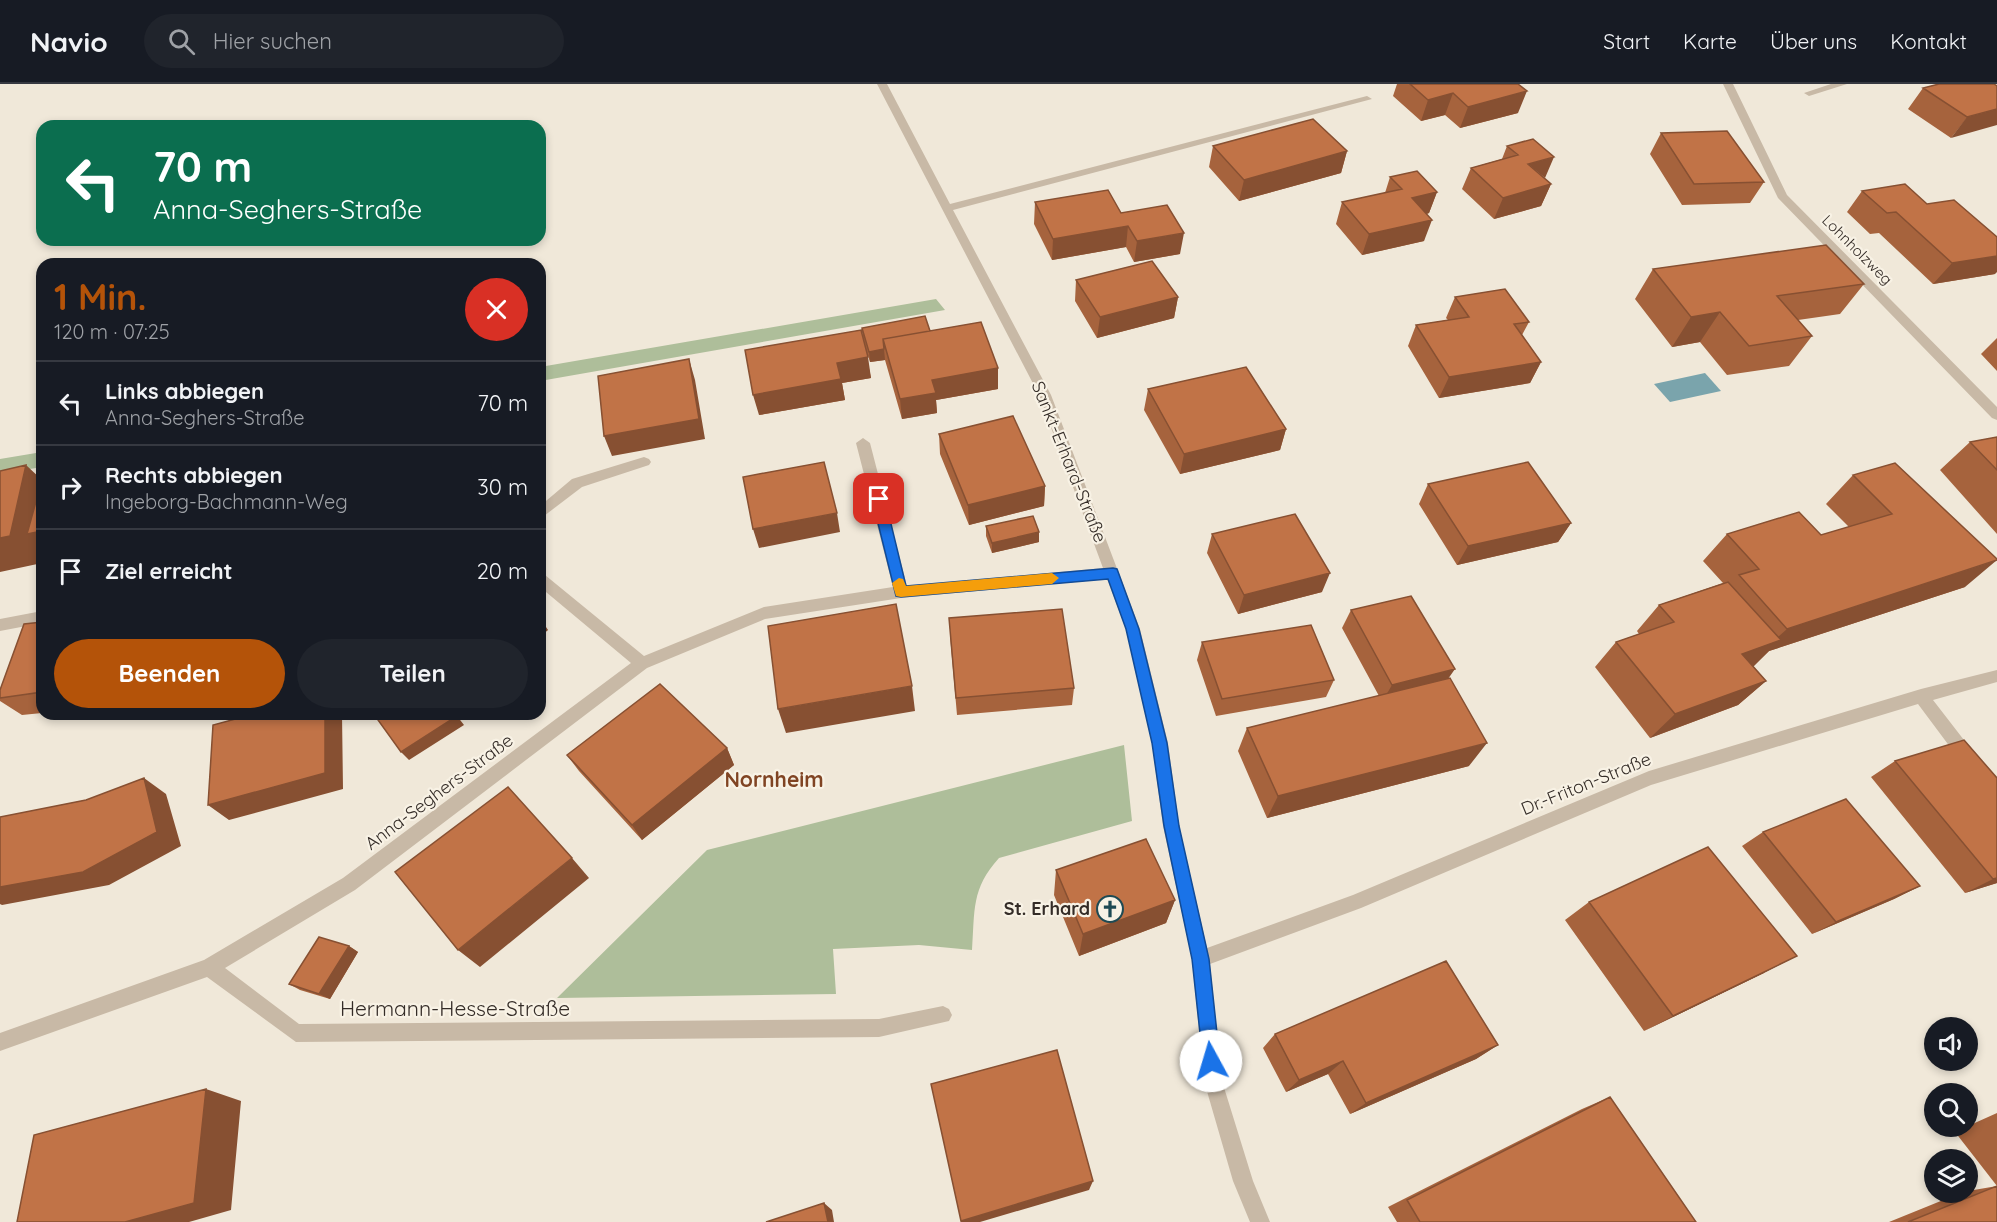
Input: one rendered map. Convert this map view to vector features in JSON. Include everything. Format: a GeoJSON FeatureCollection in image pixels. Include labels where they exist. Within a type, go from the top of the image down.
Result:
{"type":"FeatureCollection","features":[{"type":"Feature","properties":{"kind":"street","name":"Sankt-Erhard-Straße"},"geometry":{"type":"LineString","coordinates":[[882,84],[1045,394],[1132,629],[1160,743],[1171,826],[1200,959],[1213,1081],[1243,1180],[1260,1222]]}},
{"type":"Feature","properties":{"kind":"street","name":"Lohnholzweg"},"geometry":{"type":"LineString","coordinates":[[1728,84],[1782,196],[1997,415]]}},
{"type":"Feature","properties":{"kind":"street"},"geometry":{"type":"LineString","coordinates":[[1809,93],[1842,84]]}},
{"type":"Feature","properties":{"kind":"street"},"geometry":{"type":"LineString","coordinates":[[946,208],[1367,99]]}},
{"type":"Feature","properties":{"kind":"street"},"geometry":{"type":"LineString","coordinates":[[863,443],[901,592]]}},
{"type":"Feature","properties":{"kind":"street"},"geometry":{"type":"LineString","coordinates":[[546,509],[577,483],[644,462]]}},
{"type":"Feature","properties":{"kind":"street","name":"Anna-Seghers-Straße"},"geometry":{"type":"LineString","coordinates":[[209,967],[349,884],[642,663],[764,613],[901,592],[1113,573]]}},
{"type":"Feature","properties":{"kind":"street"},"geometry":{"type":"LineString","coordinates":[[546,584],[642,663]]}},
{"type":"Feature","properties":{"kind":"street"},"geometry":{"type":"LineString","coordinates":[[0,625],[36,618]]}},
{"type":"Feature","properties":{"kind":"street","name":"Dr.-Friton-Straße"},"geometry":{"type":"LineString","coordinates":[[1200,959],[1355,902],[1649,778],[1921,696],[1997,676]]}},
{"type":"Feature","properties":{"kind":"street"},"geometry":{"type":"LineString","coordinates":[[1921,696],[1976,769]]}},
{"type":"Feature","properties":{"kind":"street"},"geometry":{"type":"LineString","coordinates":[[0,1042],[209,967]]}},
{"type":"Feature","properties":{"kind":"street","name":"Hermann-Hesse-Straße"},"geometry":{"type":"LineString","coordinates":[[209,967],[296,1033],[879,1028],[943,1015]]}},
{"type":"Feature","properties":{"kind":"green space"},"geometry":{"type":"Polygon","coordinates":[[[936,299],[945,310],[546,380],[546,366],[936,299]]]}},
{"type":"Feature","properties":{"kind":"green space"},"geometry":{"type":"Polygon","coordinates":[[[36,453],[36,468],[0,474],[0,459],[36,453]]]}},
{"type":"Feature","properties":{"kind":"green space"},"geometry":{"type":"Polygon","coordinates":[[[1124,745],[1132,821],[999,858],[983,880],[979,890],[974,911],[972,950],[919,945],[833,949],[836,994],[557,998],[707,850],[1124,745]]]}},
{"type":"Feature","properties":{"kind":"water"},"geometry":{"type":"Polygon","coordinates":[[[1705,373],[1721,391],[1670,402],[1654,384],[1705,373]]]}},
{"type":"Feature","properties":{"kind":"building"},"geometry":{"type":"Polygon","coordinates":[[[1410,84],[1518,84],[1527,91],[1468,107],[1453,93],[1428,100],[1410,84]]]}},
{"type":"Feature","properties":{"kind":"building"},"geometry":{"type":"Polygon","coordinates":[[[1939,84],[1994,84],[1997,86],[1997,109],[1967,117],[1923,88],[1939,84]]]}},
{"type":"Feature","properties":{"kind":"building"},"geometry":{"type":"Polygon","coordinates":[[[1313,119],[1347,151],[1244,180],[1213,146],[1313,119]]]}},
{"type":"Feature","properties":{"kind":"building"},"geometry":{"type":"Polygon","coordinates":[[[1727,131],[1764,182],[1694,184],[1661,133],[1727,131]]]}},
{"type":"Feature","properties":{"kind":"building"},"geometry":{"type":"Polygon","coordinates":[[[1533,139],[1554,157],[1528,164],[1551,184],[1503,198],[1471,168],[1518,155],[1507,146],[1533,139]]]}},
{"type":"Feature","properties":{"kind":"building"},"geometry":{"type":"Polygon","coordinates":[[[1417,171],[1437,192],[1412,198],[1432,220],[1369,234],[1342,202],[1402,189],[1390,177],[1417,171]]]}},
{"type":"Feature","properties":{"kind":"building"},"geometry":{"type":"Polygon","coordinates":[[[1905,184],[1927,204],[1954,200],[1997,237],[1997,256],[1952,263],[1896,212],[1887,213],[1862,191],[1905,184]]]}},
{"type":"Feature","properties":{"kind":"building"},"geometry":{"type":"Polygon","coordinates":[[[1108,190],[1121,213],[1167,205],[1184,233],[1137,241],[1128,226],[1053,239],[1035,202],[1108,190]]]}},
{"type":"Feature","properties":{"kind":"building"},"geometry":{"type":"Polygon","coordinates":[[[1826,245],[1864,284],[1777,296],[1812,336],[1749,346],[1720,312],[1691,317],[1653,269],[1826,245]]]}},
{"type":"Feature","properties":{"kind":"building"},"geometry":{"type":"Polygon","coordinates":[[[1152,261],[1178,297],[1100,317],[1076,280],[1152,261]]]}},
{"type":"Feature","properties":{"kind":"building"},"geometry":{"type":"Polygon","coordinates":[[[1505,289],[1529,322],[1514,324],[1541,362],[1449,377],[1416,325],[1469,317],[1455,297],[1505,289]]]}},
{"type":"Feature","properties":{"kind":"building"},"geometry":{"type":"Polygon","coordinates":[[[925,316],[930,331],[883,339],[884,349],[869,352],[862,328],[925,316]]]}},
{"type":"Feature","properties":{"kind":"building"},"geometry":{"type":"Polygon","coordinates":[[[981,322],[998,368],[932,380],[936,393],[900,399],[883,339],[981,322]]]}},
{"type":"Feature","properties":{"kind":"building"},"geometry":{"type":"Polygon","coordinates":[[[861,330],[868,357],[837,363],[841,379],[753,395],[745,350],[861,330]]]}},
{"type":"Feature","properties":{"kind":"building"},"geometry":{"type":"Polygon","coordinates":[[[689,359],[699,419],[604,436],[598,376],[689,359]]]}},
{"type":"Feature","properties":{"kind":"building"},"geometry":{"type":"Polygon","coordinates":[[[1246,367],[1286,429],[1184,454],[1148,389],[1246,367]]]}},
{"type":"Feature","properties":{"kind":"building"},"geometry":{"type":"Polygon","coordinates":[[[1013,416],[1045,486],[968,505],[939,434],[1013,416]]]}},
{"type":"Feature","properties":{"kind":"building"},"geometry":{"type":"Polygon","coordinates":[[[1997,437],[1997,470],[1970,442],[1997,437]]]}},
{"type":"Feature","properties":{"kind":"building"},"geometry":{"type":"Polygon","coordinates":[[[824,462],[837,513],[753,529],[743,477],[824,462]]]}},
{"type":"Feature","properties":{"kind":"building"},"geometry":{"type":"Polygon","coordinates":[[[1528,462],[1571,523],[1468,546],[1428,484],[1528,462]]]}},
{"type":"Feature","properties":{"kind":"building"},"geometry":{"type":"Polygon","coordinates":[[[1895,463],[1997,560],[1787,629],[1739,575],[1759,569],[1727,534],[1799,512],[1821,535],[1892,514],[1853,475],[1895,463]]]}},
{"type":"Feature","properties":{"kind":"building"},"geometry":{"type":"Polygon","coordinates":[[[26,465],[10,536],[0,538],[0,471],[26,465]]]}},
{"type":"Feature","properties":{"kind":"building"},"geometry":{"type":"Polygon","coordinates":[[[36,502],[36,532],[27,534],[36,502]]]}},
{"type":"Feature","properties":{"kind":"building"},"geometry":{"type":"Polygon","coordinates":[[[1295,514],[1330,573],[1244,595],[1212,534],[1295,514]]]}},
{"type":"Feature","properties":{"kind":"building"},"geometry":{"type":"Polygon","coordinates":[[[1033,516],[1039,532],[992,543],[986,526],[1033,516]]]}},
{"type":"Feature","properties":{"kind":"building"},"geometry":{"type":"Polygon","coordinates":[[[1728,582],[1781,640],[1742,654],[1766,681],[1675,714],[1616,642],[1674,622],[1659,605],[1728,582]]]}},
{"type":"Feature","properties":{"kind":"building"},"geometry":{"type":"Polygon","coordinates":[[[1411,596],[1455,669],[1392,685],[1351,610],[1411,596]]]}},
{"type":"Feature","properties":{"kind":"building"},"geometry":{"type":"Polygon","coordinates":[[[896,604],[912,686],[778,709],[768,626],[896,604]]]}},
{"type":"Feature","properties":{"kind":"building"},"geometry":{"type":"Polygon","coordinates":[[[1062,609],[1074,688],[956,698],[949,618],[1062,609]]]}},
{"type":"Feature","properties":{"kind":"building"},"geometry":{"type":"Polygon","coordinates":[[[36,623],[36,693],[0,698],[0,690],[24,624],[36,623]]]}},
{"type":"Feature","properties":{"kind":"building"},"geometry":{"type":"Polygon","coordinates":[[[1311,625],[1334,680],[1222,699],[1202,642],[1311,625]]]}},
{"type":"Feature","properties":{"kind":"building"},"geometry":{"type":"Polygon","coordinates":[[[1450,678],[1487,743],[1278,796],[1247,728],[1450,678]]]}},
{"type":"Feature","properties":{"kind":"building"},"geometry":{"type":"Polygon","coordinates":[[[660,684],[727,748],[632,825],[567,755],[660,684]]]}},
{"type":"Feature","properties":{"kind":"building"},"geometry":{"type":"Polygon","coordinates":[[[232,720],[325,720],[325,773],[208,805],[213,725],[232,720]]]}},
{"type":"Feature","properties":{"kind":"building"},"geometry":{"type":"Polygon","coordinates":[[[378,720],[451,720],[401,752],[378,720]]]}},
{"type":"Feature","properties":{"kind":"building"},"geometry":{"type":"Polygon","coordinates":[[[1964,740],[1997,778],[1997,878],[1993,879],[1895,761],[1964,740]]]}},
{"type":"Feature","properties":{"kind":"building"},"geometry":{"type":"Polygon","coordinates":[[[144,778],[157,832],[83,872],[0,887],[0,817],[86,800],[144,778]]]}},
{"type":"Feature","properties":{"kind":"building"},"geometry":{"type":"Polygon","coordinates":[[[508,787],[572,858],[458,950],[395,872],[508,787]]]}},
{"type":"Feature","properties":{"kind":"building"},"geometry":{"type":"Polygon","coordinates":[[[1846,799],[1920,886],[1836,922],[1763,832],[1846,799]]]}},
{"type":"Feature","properties":{"kind":"building"},"geometry":{"type":"Polygon","coordinates":[[[1146,839],[1175,900],[1083,934],[1056,870],[1146,839]]]}},
{"type":"Feature","properties":{"kind":"building"},"geometry":{"type":"Polygon","coordinates":[[[1708,847],[1797,956],[1673,1016],[1589,902],[1708,847]]]}},
{"type":"Feature","properties":{"kind":"building"},"geometry":{"type":"Polygon","coordinates":[[[319,937],[349,946],[319,994],[289,984],[319,937]]]}},
{"type":"Feature","properties":{"kind":"building"},"geometry":{"type":"Polygon","coordinates":[[[1446,961],[1498,1045],[1366,1103],[1343,1061],[1299,1080],[1275,1034],[1446,961]]]}},
{"type":"Feature","properties":{"kind":"building"},"geometry":{"type":"Polygon","coordinates":[[[1057,1050],[1093,1181],[961,1221],[931,1084],[1057,1050]]]}},
{"type":"Feature","properties":{"kind":"building"},"geometry":{"type":"Polygon","coordinates":[[[206,1089],[194,1203],[125,1222],[17,1222],[34,1135],[206,1089]]]}},
{"type":"Feature","properties":{"kind":"building"},"geometry":{"type":"Polygon","coordinates":[[[1610,1097],[1696,1222],[1420,1222],[1407,1200],[1610,1097]]]}},
{"type":"Feature","properties":{"kind":"building"},"geometry":{"type":"Polygon","coordinates":[[[1997,1186],[1997,1222],[1908,1222],[1955,1203],[1978,1203],[1978,1194],[1997,1186]]]}},
{"type":"Feature","properties":{"kind":"building"},"geometry":{"type":"Polygon","coordinates":[[[824,1203],[828,1222],[766,1222],[824,1203]]]}},
{"type":"Feature","properties":{"kind":"slow traffic"},"geometry":{"type":"LineString","coordinates":[[899,583],[901,592],[1052,578]]}},
{"type":"Feature","properties":{"kind":"place","name":"St. Erhard"},"geometry":{"type":"Point","coordinates":[1110,909]}},
{"type":"Feature","properties":{"kind":"district","name":"Nornheim"},"geometry":{"type":"Point","coordinates":[774,780]}},
{"type":"Feature","properties":{"kind":"route"},"geometry":{"type":"LineString","coordinates":[[879,499],[901,592],[1113,573],[1132,629],[1160,743],[1171,826],[1200,959],[1211,1061]]}}]}
